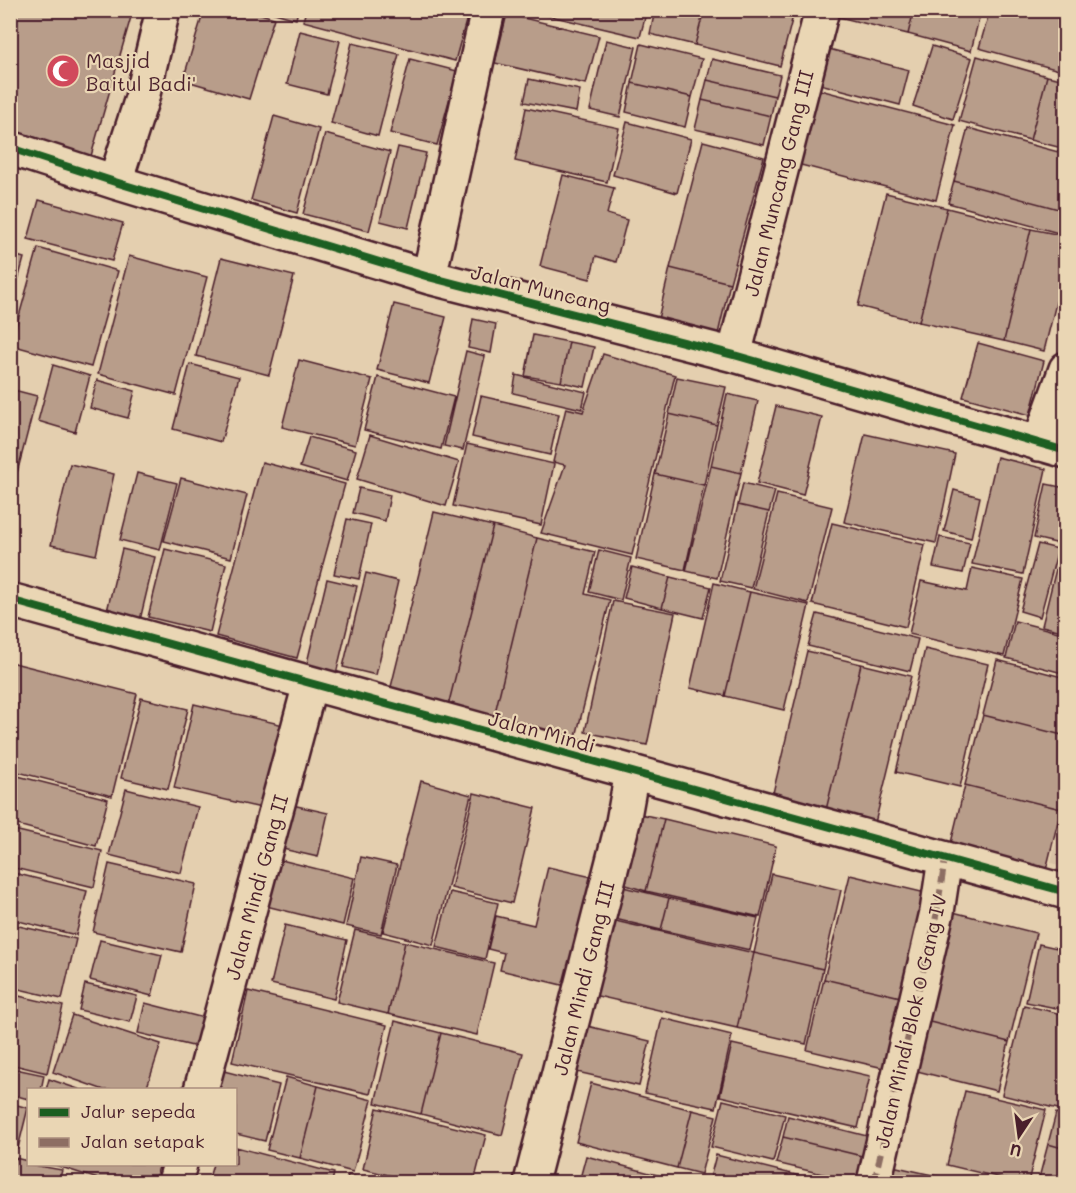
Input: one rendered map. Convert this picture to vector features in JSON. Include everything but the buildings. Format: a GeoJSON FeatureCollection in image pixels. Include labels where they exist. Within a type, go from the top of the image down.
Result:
{"type":"FeatureCollection","features":[{"type":"Feature","properties":{"kind":"street"},"geometry":{"type":"LineString","coordinates":[[115,183],[142,98],[163,10]]}},
{"type":"Feature","properties":{"kind":"street"},"geometry":{"type":"LineString","coordinates":[[429,277],[488,10]]}},
{"type":"Feature","properties":{"kind":"street","name":"Jalan Muncang Gang III"},"geometry":{"type":"LineString","coordinates":[[734,355],[822,10]]}},
{"type":"Feature","properties":{"kind":"street","name":"Jalan Muncang"},"geometry":{"type":"LineString","coordinates":[[10,148],[115,183],[429,277],[734,355],[1052,448]]}},
{"type":"Feature","properties":{"kind":"street"},"geometry":{"type":"LineString","coordinates":[[1052,448],[1065,369]]}},
{"type":"Feature","properties":{"kind":"street","name":"Jalan Mindi"},"geometry":{"type":"LineString","coordinates":[[10,600],[1065,892]]}},
{"type":"Feature","properties":{"kind":"street","name":"Jalan Mindi Gang II"},"geometry":{"type":"LineString","coordinates":[[201,1088],[310,684]]}},
{"type":"Feature","properties":{"kind":"street","name":"Jalan Mindi Gang III"},"geometry":{"type":"LineString","coordinates":[[531,1182],[622,822],[632,772]]}},
{"type":"Feature","properties":{"kind":"street","name":"Jalan Mindi Blok 0 Gang IV"},"geometry":{"type":"LineString","coordinates":[[874,1182],[937,912],[945,859]]}},
{"type":"Feature","properties":{"kind":"street"},"geometry":{"type":"LineString","coordinates":[[176,1182],[180,1166]]}},
{"type":"Feature","properties":{"kind":"shaded area"},"geometry":{"type":"Polygon","coordinates":[[[1065,805],[1065,867],[1051,863],[1065,805]]]}},
{"type":"Feature","properties":{"kind":"marked path"},"geometry":{"type":"LineString","coordinates":[[874,1182],[937,912],[945,859]]}},
{"type":"Feature","properties":{"kind":"cycle path"},"geometry":{"type":"LineString","coordinates":[[10,148],[429,277],[734,355],[1066,451]]}},
{"type":"Feature","properties":{"kind":"cycle path"},"geometry":{"type":"LineString","coordinates":[[10,600],[1066,892]]}},
{"type":"Feature","properties":{"kind":"place","name":"Masjid Baitul Badi'"},"geometry":{"type":"Point","coordinates":[63,71]}}]}
